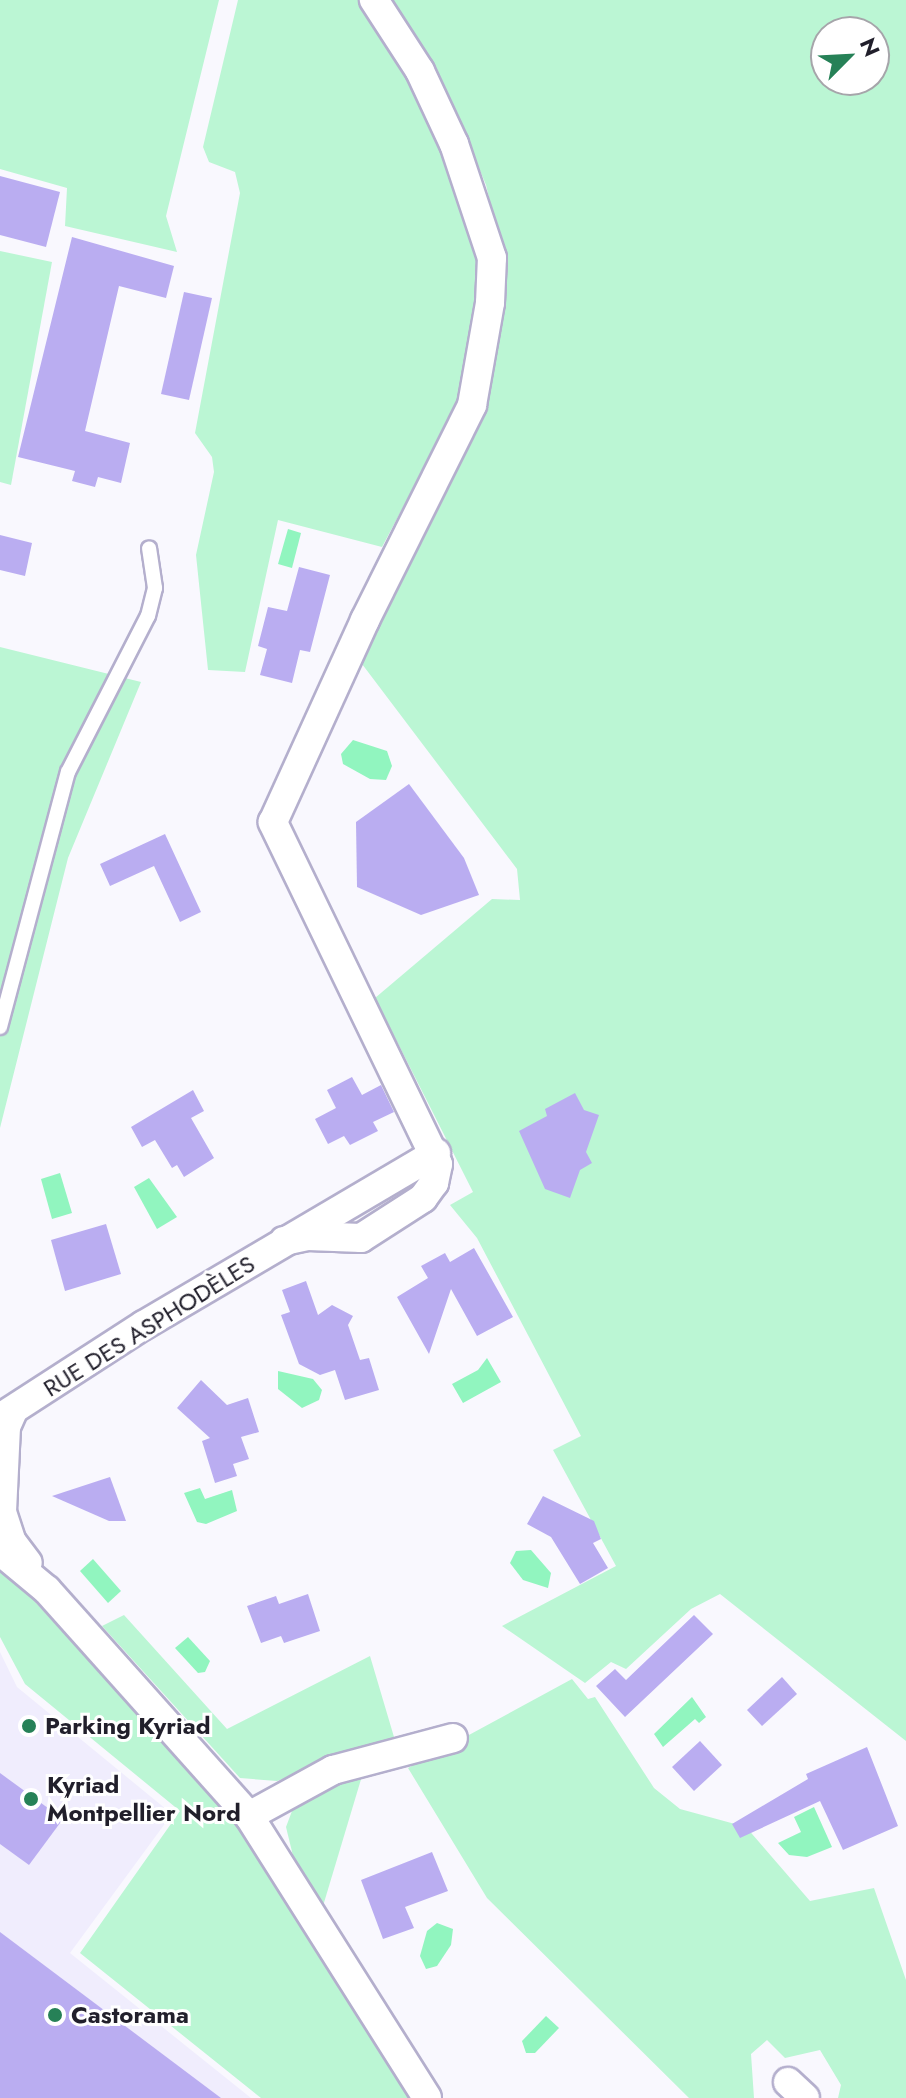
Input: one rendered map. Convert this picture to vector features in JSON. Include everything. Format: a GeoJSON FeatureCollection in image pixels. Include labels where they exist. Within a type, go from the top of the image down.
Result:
{"type":"FeatureCollection","features":[{"type":"Feature","properties":{"kind":"street","name":"RUE DES ASPHODÈLES"},"geometry":{"type":"LineString","coordinates":[[47,1590],[5,1525],[6,1414],[284,1241],[436,1153],[273,822],[365,620],[472,405],[490,303],[492,258],[454,144],[420,71],[374,0]]}},
{"type":"Feature","properties":{"kind":"street"},"geometry":{"type":"LineString","coordinates":[[0,1551],[47,1590],[249,1816],[427,2098]]}},
{"type":"Feature","properties":{"kind":"street"},"geometry":{"type":"LineString","coordinates":[[249,1816],[333,1770],[453,1738]]}},
{"type":"Feature","properties":{"kind":"lane"},"geometry":{"type":"LineString","coordinates":[[0,1027],[68,772],[148,616],[155,588],[149,548]]}},
{"type":"Feature","properties":{"kind":"shaded area"},"geometry":{"type":"Polygon","coordinates":[[[0,0],[219,0],[166,216],[177,252],[65,226],[67,188],[0,169],[0,0]]]}},
{"type":"Feature","properties":{"kind":"shaded area"},"geometry":{"type":"Polygon","coordinates":[[[238,0],[363,0],[430,112],[479,256],[481,310],[454,411],[382,547],[278,520],[245,672],[208,670],[196,555],[214,472],[212,457],[195,433],[240,193],[235,172],[209,162],[203,147],[238,0]]]}},
{"type":"Feature","properties":{"kind":"shaded area"},"geometry":{"type":"Polygon","coordinates":[[[389,0],[906,0],[906,1741],[720,1594],[691,1609],[626,1669],[611,1662],[585,1683],[502,1626],[616,1566],[553,1450],[581,1436],[477,1238],[450,1205],[473,1192],[375,998],[492,899],[520,900],[517,869],[359,660],[476,422],[499,342],[505,265],[486,185],[454,108],[389,0]]]}},
{"type":"Feature","properties":{"kind":"shaded area"},"geometry":{"type":"Polygon","coordinates":[[[0,251],[52,262],[11,485],[0,482],[0,251]]]}},
{"type":"Feature","properties":{"kind":"shaded area"},"geometry":{"type":"Polygon","coordinates":[[[288,529],[301,533],[292,568],[278,564],[288,529]]]}},
{"type":"Feature","properties":{"kind":"shaded area"},"geometry":{"type":"Polygon","coordinates":[[[0,647],[141,682],[68,858],[0,1128],[0,647]]]}},
{"type":"Feature","properties":{"kind":"shaded area"},"geometry":{"type":"Polygon","coordinates":[[[353,740],[387,751],[392,766],[386,780],[370,779],[343,764],[341,754],[353,740]]]}},
{"type":"Feature","properties":{"kind":"shaded area"},"geometry":{"type":"Polygon","coordinates":[[[60,1173],[72,1213],[52,1219],[41,1179],[60,1173]]]}},
{"type":"Feature","properties":{"kind":"shaded area"},"geometry":{"type":"Polygon","coordinates":[[[149,1178],[177,1217],[157,1229],[134,1187],[149,1178]]]}},
{"type":"Feature","properties":{"kind":"shaded area"},"geometry":{"type":"Polygon","coordinates":[[[487,1358],[501,1382],[463,1403],[452,1384],[478,1370],[487,1358]]]}},
{"type":"Feature","properties":{"kind":"shaded area"},"geometry":{"type":"Polygon","coordinates":[[[278,1371],[313,1379],[322,1390],[319,1400],[302,1408],[278,1389],[278,1371]]]}},
{"type":"Feature","properties":{"kind":"shaded area"},"geometry":{"type":"Polygon","coordinates":[[[200,1488],[205,1499],[232,1490],[237,1511],[206,1524],[197,1522],[184,1493],[200,1488]]]}},
{"type":"Feature","properties":{"kind":"shaded area"},"geometry":{"type":"Polygon","coordinates":[[[531,1550],[551,1573],[548,1588],[523,1580],[510,1563],[516,1551],[531,1550]]]}},
{"type":"Feature","properties":{"kind":"shaded area"},"geometry":{"type":"Polygon","coordinates":[[[93,1559],[121,1591],[108,1603],[80,1571],[93,1559]]]}},
{"type":"Feature","properties":{"kind":"shaded area"},"geometry":{"type":"Polygon","coordinates":[[[0,1564],[226,1808],[276,1879],[411,2098],[261,2098],[80,1953],[180,1811],[25,1684],[0,1637],[0,1564]]]}},
{"type":"Feature","properties":{"kind":"shaded area"},"geometry":{"type":"Polygon","coordinates":[[[124,1615],[227,1729],[370,1656],[394,1737],[277,1781],[240,1778],[102,1626],[124,1615]]]}},
{"type":"Feature","properties":{"kind":"shaded area"},"geometry":{"type":"Polygon","coordinates":[[[188,1637],[210,1661],[205,1672],[198,1673],[175,1648],[188,1637]]]}},
{"type":"Feature","properties":{"kind":"shaded area"},"geometry":{"type":"Polygon","coordinates":[[[0,1652],[17,1687],[172,1814],[70,1953],[251,2098],[0,2098],[0,1652]]]}},
{"type":"Feature","properties":{"kind":"shaded area"},"geometry":{"type":"Polygon","coordinates":[[[572,1679],[588,1699],[595,1697],[654,1788],[680,1809],[746,1827],[810,1901],[874,1888],[906,1980],[906,2098],[838,2098],[841,2085],[820,2050],[785,2058],[767,2040],[751,2054],[754,2098],[689,2098],[487,1898],[408,1768],[572,1679]]]}},
{"type":"Feature","properties":{"kind":"shaded area"},"geometry":{"type":"Polygon","coordinates":[[[692,1697],[706,1717],[699,1723],[695,1719],[663,1747],[654,1734],[692,1697]]]}},
{"type":"Feature","properties":{"kind":"shaded area"},"geometry":{"type":"Polygon","coordinates":[[[362,1776],[323,1906],[295,1864],[286,1827],[292,1811],[308,1797],[362,1776]]]}},
{"type":"Feature","properties":{"kind":"shaded area"},"geometry":{"type":"Polygon","coordinates":[[[814,1807],[832,1847],[807,1857],[789,1855],[778,1843],[801,1832],[794,1817],[814,1807]]]}},
{"type":"Feature","properties":{"kind":"shaded area"},"geometry":{"type":"Polygon","coordinates":[[[437,1923],[453,1929],[451,1945],[437,1966],[426,1969],[420,1956],[427,1931],[437,1923]]]}},
{"type":"Feature","properties":{"kind":"shaded area"},"geometry":{"type":"Polygon","coordinates":[[[546,2016],[559,2028],[535,2053],[526,2053],[522,2041],[546,2016]]]}},
{"type":"Feature","properties":{"kind":"building"},"geometry":{"type":"Polygon","coordinates":[[[0,176],[60,192],[46,247],[0,235],[0,176]]]}},
{"type":"Feature","properties":{"kind":"building"},"geometry":{"type":"Polygon","coordinates":[[[72,237],[174,266],[166,298],[119,286],[85,431],[130,443],[121,483],[98,477],[95,487],[72,481],[75,471],[18,457],[72,237]]]}},
{"type":"Feature","properties":{"kind":"building"},"geometry":{"type":"Polygon","coordinates":[[[184,292],[212,298],[189,400],[161,394],[184,292]]]}},
{"type":"Feature","properties":{"kind":"building"},"geometry":{"type":"Polygon","coordinates":[[[0,535],[32,543],[25,576],[0,570],[0,535]]]}},
{"type":"Feature","properties":{"kind":"building"},"geometry":{"type":"Polygon","coordinates":[[[299,567],[330,575],[310,652],[300,650],[292,683],[260,675],[267,649],[258,646],[268,607],[287,611],[299,567]]]}},
{"type":"Feature","properties":{"kind":"building"},"geometry":{"type":"Polygon","coordinates":[[[409,784],[464,858],[479,895],[421,915],[357,887],[356,822],[409,784]]]}},
{"type":"Feature","properties":{"kind":"building"},"geometry":{"type":"Polygon","coordinates":[[[165,834],[201,912],[180,922],[154,866],[110,886],[100,864],[165,834]]]}},
{"type":"Feature","properties":{"kind":"building"},"geometry":{"type":"Polygon","coordinates":[[[352,1077],[362,1095],[381,1085],[394,1112],[373,1122],[378,1131],[350,1145],[344,1136],[328,1144],[315,1119],[336,1108],[327,1090],[352,1077]]]}},
{"type":"Feature","properties":{"kind":"building"},"geometry":{"type":"Polygon","coordinates":[[[193,1090],[204,1111],[191,1118],[214,1158],[184,1177],[177,1165],[172,1168],[155,1140],[142,1147],[131,1127],[193,1090]]]}},
{"type":"Feature","properties":{"kind":"building"},"geometry":{"type":"Polygon","coordinates":[[[575,1093],[584,1110],[599,1115],[586,1152],[592,1163],[580,1170],[570,1198],[545,1189],[519,1131],[547,1116],[545,1109],[575,1093]]]}},
{"type":"Feature","properties":{"kind":"building"},"geometry":{"type":"Polygon","coordinates":[[[106,1224],[121,1274],[65,1291],[51,1240],[106,1224]]]}},
{"type":"Feature","properties":{"kind":"building"},"geometry":{"type":"Polygon","coordinates":[[[474,1248],[513,1317],[477,1336],[451,1289],[429,1354],[397,1297],[428,1278],[421,1266],[445,1253],[450,1262],[474,1248]]]}},
{"type":"Feature","properties":{"kind":"building"},"geometry":{"type":"Polygon","coordinates":[[[306,1281],[318,1315],[332,1305],[353,1316],[348,1325],[360,1360],[369,1358],[379,1390],[345,1400],[335,1370],[320,1375],[299,1364],[281,1315],[290,1312],[282,1290],[306,1281]]]}},
{"type":"Feature","properties":{"kind":"building"},"geometry":{"type":"Polygon","coordinates":[[[201,1380],[227,1405],[248,1398],[259,1432],[241,1437],[249,1459],[233,1464],[237,1476],[215,1483],[202,1441],[210,1438],[177,1408],[201,1380]]]}},
{"type":"Feature","properties":{"kind":"building"},"geometry":{"type":"Polygon","coordinates":[[[110,1477],[126,1521],[109,1521],[52,1496],[110,1477]]]}},
{"type":"Feature","properties":{"kind":"building"},"geometry":{"type":"Polygon","coordinates":[[[543,1496],[594,1521],[601,1539],[593,1543],[608,1568],[580,1584],[551,1537],[527,1524],[543,1496]]]}},
{"type":"Feature","properties":{"kind":"building"},"geometry":{"type":"Polygon","coordinates":[[[308,1594],[320,1631],[284,1643],[281,1636],[261,1643],[247,1606],[276,1596],[279,1604],[308,1594]]]}},
{"type":"Feature","properties":{"kind":"building"},"geometry":{"type":"Polygon","coordinates":[[[694,1615],[713,1634],[625,1717],[596,1686],[615,1669],[626,1680],[694,1615]]]}},
{"type":"Feature","properties":{"kind":"building"},"geometry":{"type":"Polygon","coordinates":[[[782,1677],[797,1694],[762,1726],[747,1710],[782,1677]]]}},
{"type":"Feature","properties":{"kind":"building"},"geometry":{"type":"Polygon","coordinates":[[[700,1741],[722,1765],[694,1791],[672,1767],[700,1741]]]}},
{"type":"Feature","properties":{"kind":"building"},"geometry":{"type":"Polygon","coordinates":[[[867,1747],[898,1826],[843,1850],[820,1801],[740,1838],[732,1824],[808,1779],[806,1774],[867,1747]]]}},
{"type":"Feature","properties":{"kind":"building"},"geometry":{"type":"Polygon","coordinates":[[[0,1773],[63,1819],[29,1865],[0,1844],[0,1773]]]}},
{"type":"Feature","properties":{"kind":"building"},"geometry":{"type":"Polygon","coordinates":[[[432,1852],[448,1891],[405,1907],[414,1928],[383,1939],[361,1880],[432,1852]]]}},
{"type":"Feature","properties":{"kind":"building","name":"Castorama"},"geometry":{"type":"Polygon","coordinates":[[[0,1932],[221,2098],[0,2098],[0,1932]]]}},
{"type":"Feature","properties":{"kind":"place","name":"Parking Kyriad"},"geometry":{"type":"Point","coordinates":[29,1726]}},
{"type":"Feature","properties":{"kind":"place","name":"Kyriad Montpellier Nord"},"geometry":{"type":"Point","coordinates":[31,1799]}},
{"type":"Feature","properties":{"kind":"place","name":"Castorama"},"geometry":{"type":"Point","coordinates":[55,2015]}}]}
